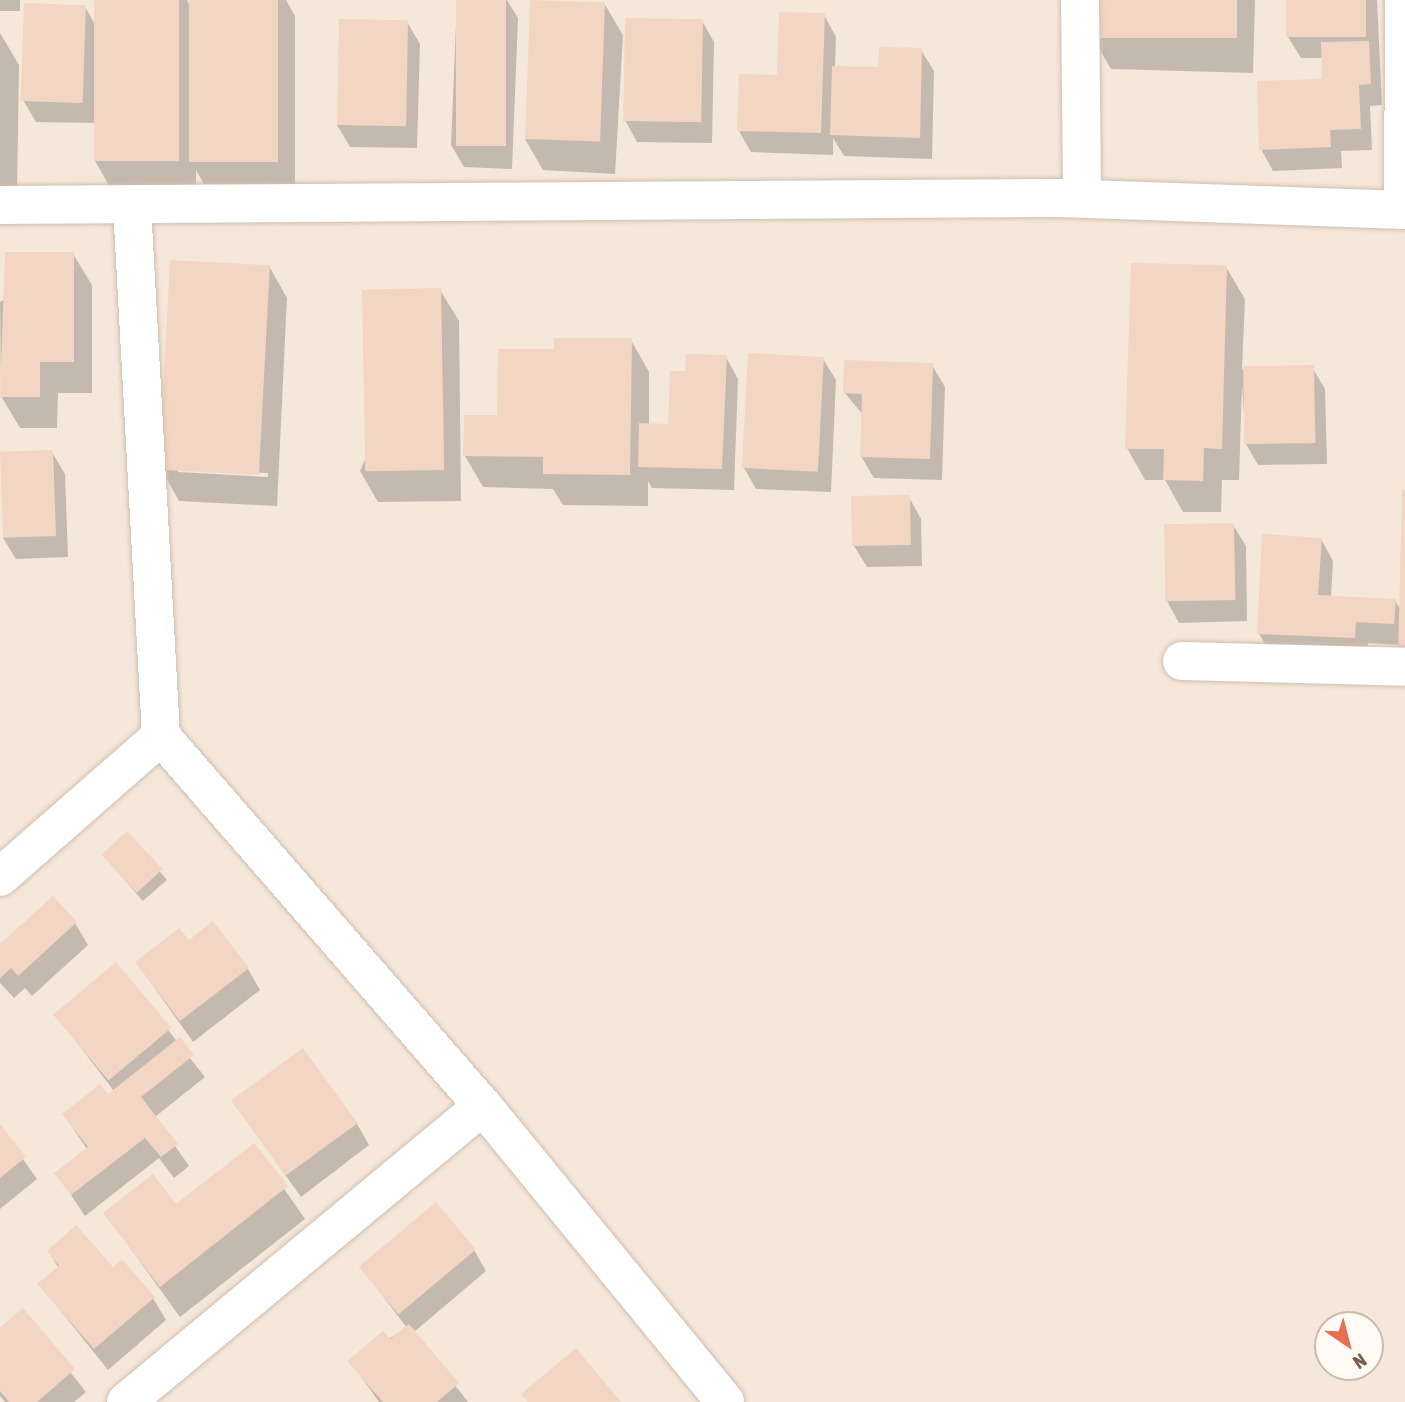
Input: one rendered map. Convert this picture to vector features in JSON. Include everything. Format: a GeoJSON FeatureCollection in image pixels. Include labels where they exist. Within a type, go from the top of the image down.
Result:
{"type":"FeatureCollection","features":[{"type":"Feature","properties":{"kind":"street"},"geometry":{"type":"LineString","coordinates":[[1080,0],[1082,198]]}},
{"type":"Feature","properties":{"kind":"street"},"geometry":{"type":"LineString","coordinates":[[0,205],[1082,198],[1404,210],[1404,0]]}},
{"type":"Feature","properties":{"kind":"street"},"geometry":{"type":"LineString","coordinates":[[132,205],[161,736],[483,1106],[725,1402]]}},
{"type":"Feature","properties":{"kind":"street"},"geometry":{"type":"LineString","coordinates":[[1182,661],[1405,667]]}},
{"type":"Feature","properties":{"kind":"street"},"geometry":{"type":"LineString","coordinates":[[0,877],[161,736]]}},
{"type":"Feature","properties":{"kind":"street"},"geometry":{"type":"LineString","coordinates":[[126,1402],[483,1106]]}},
{"type":"Feature","properties":{"kind":"shaded area"},"geometry":{"type":"Polygon","coordinates":[[[0,0],[1405,0],[1405,1402],[0,1402],[0,0]]]}},
{"type":"Feature","properties":{"kind":"building"},"geometry":{"type":"Polygon","coordinates":[[[94,0],[179,0],[179,161],[94,161],[94,0]]]}},
{"type":"Feature","properties":{"kind":"building"},"geometry":{"type":"Polygon","coordinates":[[[189,0],[278,0],[278,162],[189,162],[189,0]]]}},
{"type":"Feature","properties":{"kind":"building"},"geometry":{"type":"Polygon","coordinates":[[[456,0],[506,0],[506,146],[456,146],[456,0]]]}},
{"type":"Feature","properties":{"kind":"building"},"geometry":{"type":"Polygon","coordinates":[[[530,0],[605,3],[600,142],[525,139],[530,0]]]}},
{"type":"Feature","properties":{"kind":"building"},"geometry":{"type":"Polygon","coordinates":[[[1092,0],[1237,0],[1237,38],[1092,38],[1092,0]]]}},
{"type":"Feature","properties":{"kind":"building"},"geometry":{"type":"Polygon","coordinates":[[[1286,0],[1366,0],[1366,37],[1286,37],[1286,0]]]}},
{"type":"Feature","properties":{"kind":"building"},"geometry":{"type":"Polygon","coordinates":[[[24,3],[86,5],[83,103],[21,101],[24,3]]]}},
{"type":"Feature","properties":{"kind":"building"},"geometry":{"type":"Polygon","coordinates":[[[779,12],[825,13],[821,133],[737,131],[739,74],[777,75],[779,12]]]}},
{"type":"Feature","properties":{"kind":"building"},"geometry":{"type":"Polygon","coordinates":[[[625,18],[703,19],[701,122],[623,121],[625,18]]]}},
{"type":"Feature","properties":{"kind":"building"},"geometry":{"type":"Polygon","coordinates":[[[339,19],[408,20],[406,126],[337,125],[339,19]]]}},
{"type":"Feature","properties":{"kind":"building"},"geometry":{"type":"Polygon","coordinates":[[[1369,41],[1371,84],[1359,85],[1361,129],[1330,130],[1331,147],[1259,150],[1257,81],[1322,79],[1321,42],[1369,41]]]}},
{"type":"Feature","properties":{"kind":"building"},"geometry":{"type":"Polygon","coordinates":[[[879,47],[922,48],[920,138],[830,135],[832,66],[878,67],[879,47]]]}},
{"type":"Feature","properties":{"kind":"building"},"geometry":{"type":"Polygon","coordinates":[[[5,252],[74,252],[74,362],[40,362],[40,397],[0,397],[5,252]]]}},
{"type":"Feature","properties":{"kind":"building"},"geometry":{"type":"Polygon","coordinates":[[[170,260],[270,265],[259,475],[159,470],[170,260]]]}},
{"type":"Feature","properties":{"kind":"building"},"geometry":{"type":"Polygon","coordinates":[[[1131,263],[1227,265],[1222,449],[1204,448],[1203,481],[1163,480],[1164,449],[1125,449],[1131,263]]]}},
{"type":"Feature","properties":{"kind":"building"},"geometry":{"type":"Polygon","coordinates":[[[441,288],[444,470],[365,471],[362,289],[441,288]]]}},
{"type":"Feature","properties":{"kind":"building"},"geometry":{"type":"Polygon","coordinates":[[[554,338],[632,338],[630,475],[543,474],[543,457],[463,456],[464,415],[497,415],[498,349],[554,349],[554,338]]]}},
{"type":"Feature","properties":{"kind":"building"},"geometry":{"type":"Polygon","coordinates":[[[748,353],[824,357],[818,472],[742,468],[748,353]]]}},
{"type":"Feature","properties":{"kind":"building"},"geometry":{"type":"Polygon","coordinates":[[[686,354],[727,355],[722,469],[638,467],[639,423],[668,424],[670,371],[685,371],[686,354]]]}},
{"type":"Feature","properties":{"kind":"building"},"geometry":{"type":"Polygon","coordinates":[[[844,360],[933,363],[930,459],[860,457],[862,394],[843,393],[844,360]]]}},
{"type":"Feature","properties":{"kind":"building"},"geometry":{"type":"Polygon","coordinates":[[[1314,365],[1315,443],[1244,444],[1243,366],[1314,365]]]}},
{"type":"Feature","properties":{"kind":"building"},"geometry":{"type":"Polygon","coordinates":[[[53,450],[56,536],[3,538],[0,452],[53,450]]]}},
{"type":"Feature","properties":{"kind":"building"},"geometry":{"type":"Polygon","coordinates":[[[1402,490],[1405,490],[1405,658],[1398,658],[1402,490]]]}},
{"type":"Feature","properties":{"kind":"building"},"geometry":{"type":"Polygon","coordinates":[[[910,495],[911,545],[852,546],[851,496],[910,495]]]}},
{"type":"Feature","properties":{"kind":"building"},"geometry":{"type":"Polygon","coordinates":[[[1234,523],[1235,600],[1165,601],[1164,524],[1234,523]]]}},
{"type":"Feature","properties":{"kind":"building"},"geometry":{"type":"Polygon","coordinates":[[[1262,534],[1322,538],[1318,595],[1396,599],[1394,624],[1356,622],[1355,638],[1257,634],[1262,534]]]}},
{"type":"Feature","properties":{"kind":"building"},"geometry":{"type":"Polygon","coordinates":[[[127,831],[162,869],[137,893],[101,855],[127,831]]]}},
{"type":"Feature","properties":{"kind":"building"},"geometry":{"type":"Polygon","coordinates":[[[53,896],[77,922],[18,976],[11,968],[0,978],[0,944],[53,896]]]}},
{"type":"Feature","properties":{"kind":"building"},"geometry":{"type":"Polygon","coordinates":[[[213,921],[249,968],[180,1021],[135,962],[179,928],[189,940],[213,921]]]}},
{"type":"Feature","properties":{"kind":"building"},"geometry":{"type":"Polygon","coordinates":[[[116,962],[171,1028],[108,1081],[53,1015],[116,962]]]}},
{"type":"Feature","properties":{"kind":"building"},"geometry":{"type":"Polygon","coordinates":[[[180,1037],[194,1055],[141,1097],[178,1144],[161,1157],[145,1138],[71,1195],[54,1173],[88,1147],[62,1114],[100,1084],[108,1094],[180,1037]]]}},
{"type":"Feature","properties":{"kind":"building"},"geometry":{"type":"Polygon","coordinates":[[[303,1048],[358,1123],[286,1176],[231,1100],[303,1048]]]}},
{"type":"Feature","properties":{"kind":"building"},"geometry":{"type":"Polygon","coordinates":[[[0,1124],[26,1157],[0,1178],[0,1124]]]}},
{"type":"Feature","properties":{"kind":"building"},"geometry":{"type":"Polygon","coordinates":[[[254,1143],[288,1186],[160,1287],[103,1213],[153,1174],[176,1204],[254,1143]]]}},
{"type":"Feature","properties":{"kind":"building"},"geometry":{"type":"Polygon","coordinates":[[[436,1202],[476,1249],[398,1314],[359,1267],[436,1202]]]}},
{"type":"Feature","properties":{"kind":"building"},"geometry":{"type":"Polygon","coordinates":[[[76,1225],[113,1267],[122,1259],[155,1297],[94,1349],[37,1284],[59,1266],[47,1251],[76,1225]]]}},
{"type":"Feature","properties":{"kind":"building"},"geometry":{"type":"Polygon","coordinates":[[[23,1308],[75,1369],[37,1402],[9,1402],[0,1391],[0,1327],[23,1308]]]}},
{"type":"Feature","properties":{"kind":"building"},"geometry":{"type":"Polygon","coordinates":[[[409,1324],[459,1383],[437,1402],[383,1402],[347,1361],[383,1331],[390,1339],[409,1324]]]}},
{"type":"Feature","properties":{"kind":"building"},"geometry":{"type":"Polygon","coordinates":[[[576,1348],[621,1402],[528,1402],[521,1394],[576,1348]]]}}]}
